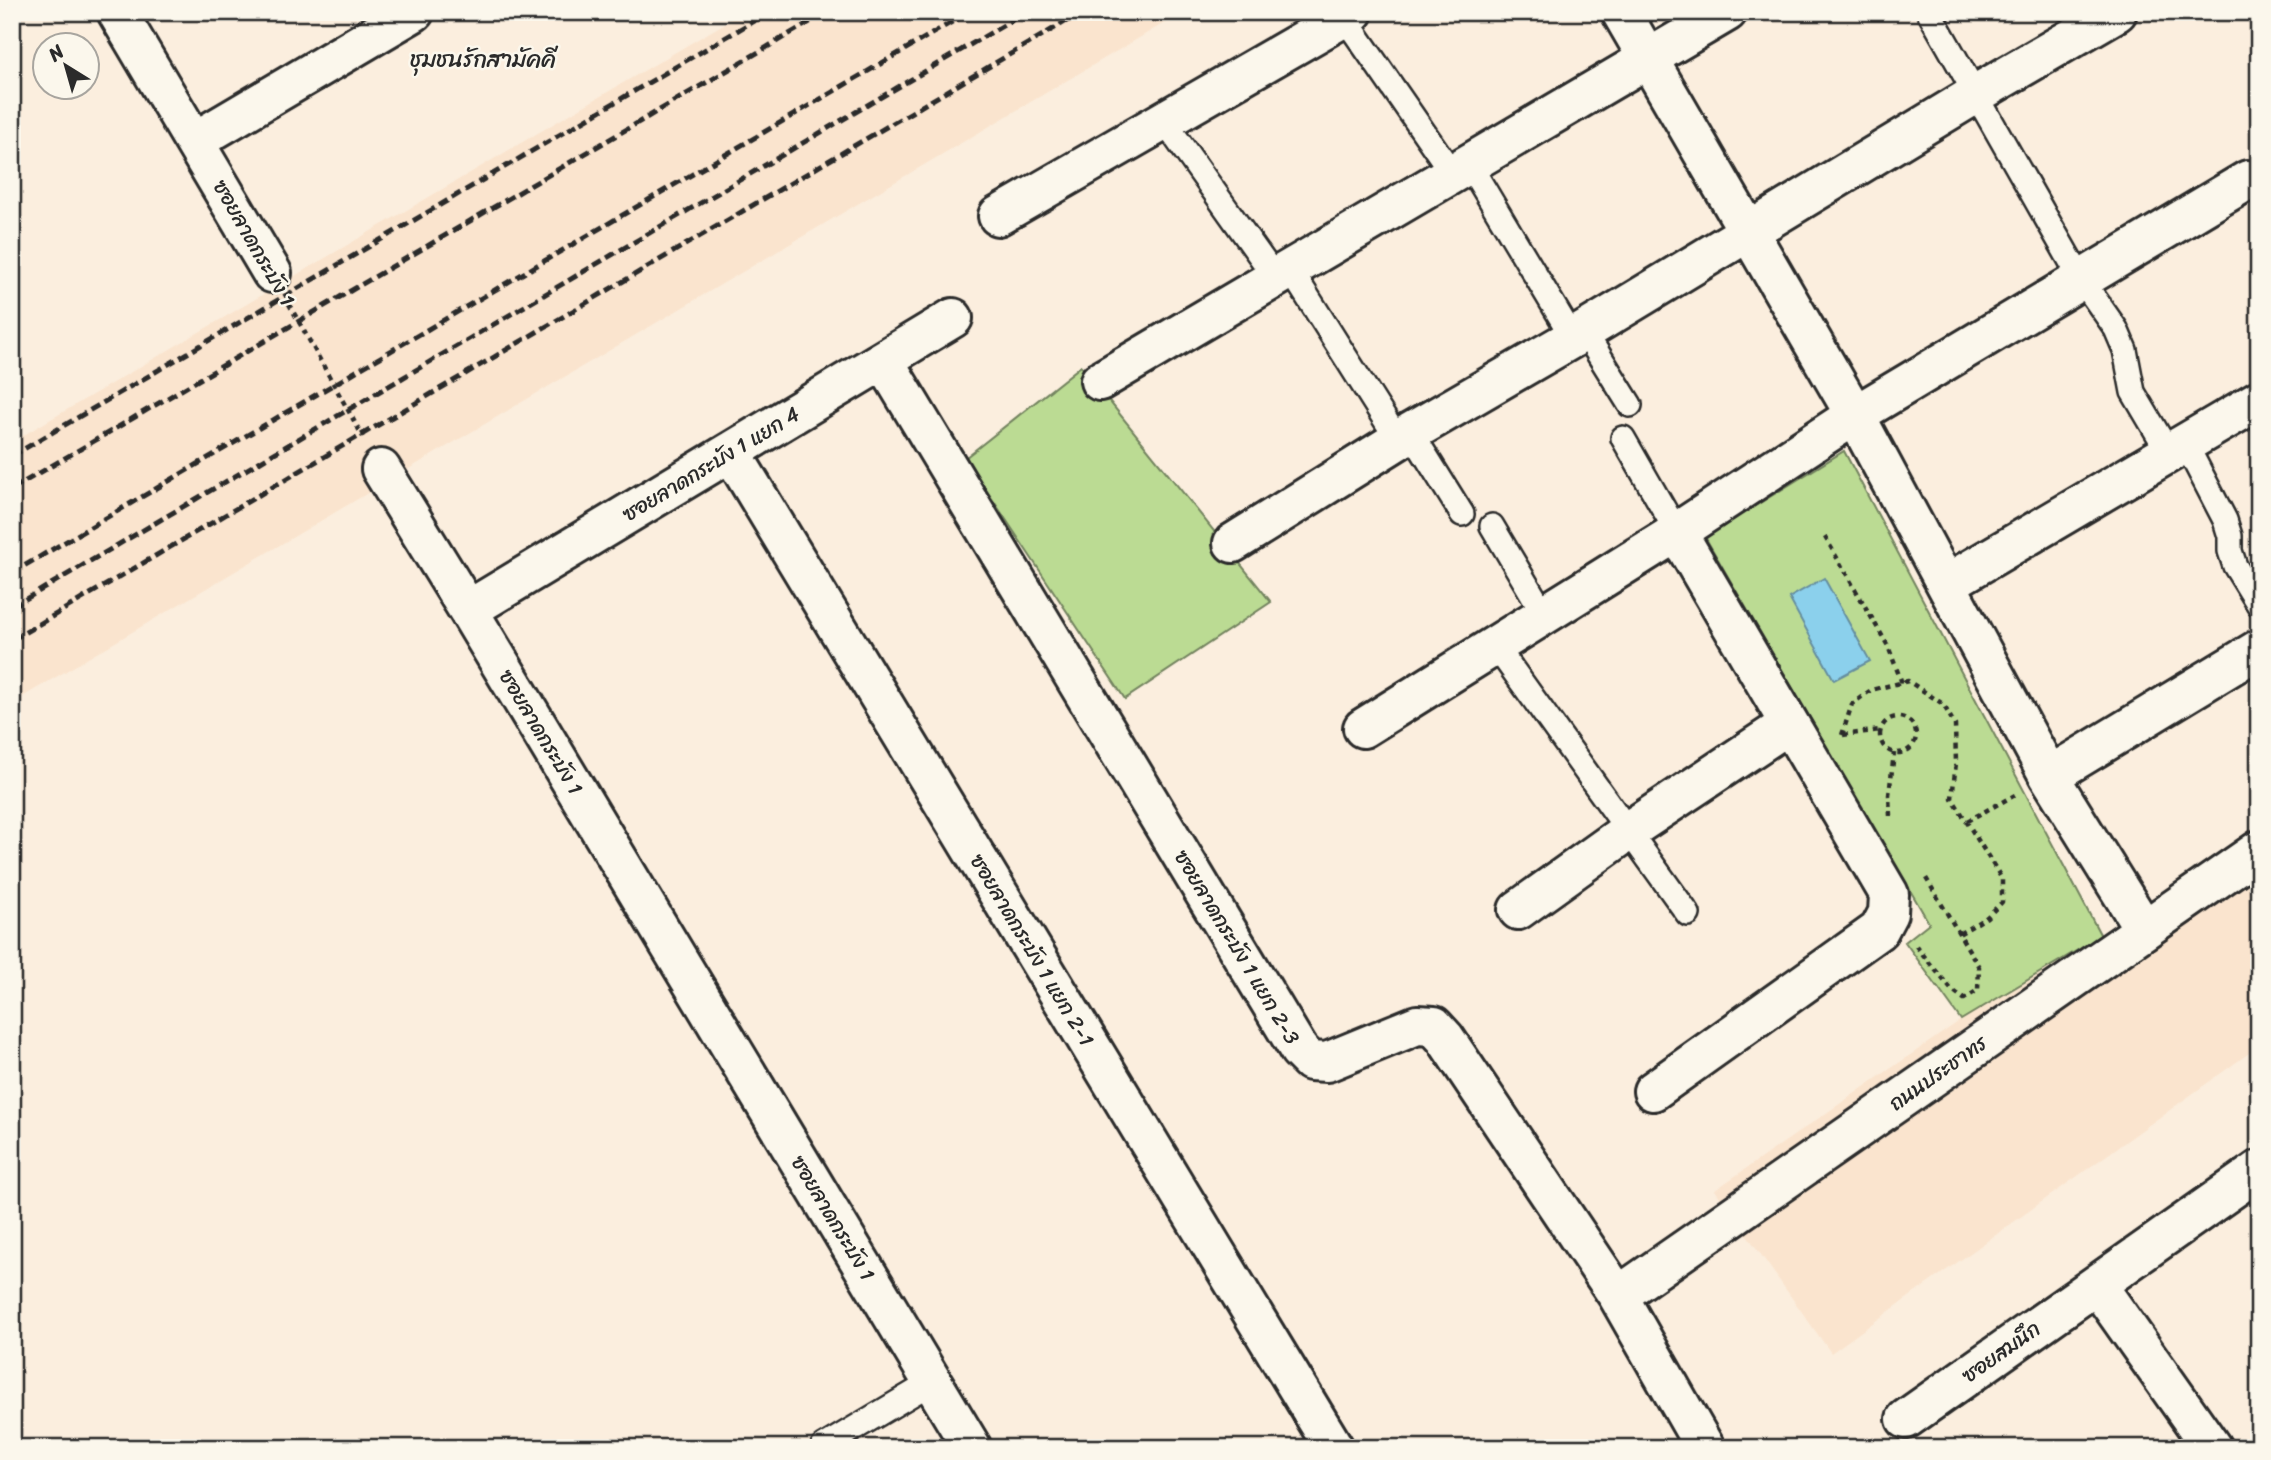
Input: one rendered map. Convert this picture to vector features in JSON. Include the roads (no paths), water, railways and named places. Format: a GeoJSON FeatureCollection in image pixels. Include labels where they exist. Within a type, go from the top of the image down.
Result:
{"type":"FeatureCollection","features":[{"type":"Feature","properties":{"kind":"street","name":"ซอยลาดกระบัง 1"},"geometry":{"type":"LineString","coordinates":[[117,12],[272,273]]}},
{"type":"Feature","properties":{"kind":"street"},"geometry":{"type":"LineString","coordinates":[[195,141],[414,12]]}},
{"type":"Feature","properties":{"kind":"street"},"geometry":{"type":"LineString","coordinates":[[1621,12],[1855,415],[2049,776],[2144,929]]}},
{"type":"Feature","properties":{"kind":"street"},"geometry":{"type":"LineString","coordinates":[[1100,381],[1727,12]]}},
{"type":"Feature","properties":{"kind":"street"},"geometry":{"type":"LineString","coordinates":[[1233,543],[1405,436],[2117,12]]}},
{"type":"Feature","properties":{"kind":"street"},"geometry":{"type":"LineString","coordinates":[[998,216],[1348,15]]}},
{"type":"Feature","properties":{"kind":"street"},"geometry":{"type":"LineString","coordinates":[[1363,727],[1677,532],[1855,415],[2248,180]]}},
{"type":"Feature","properties":{"kind":"street","name":"ซอยลาดกระบัง 1 แยก 4"},"geometry":{"type":"LineString","coordinates":[[468,610],[953,318]]}},
{"type":"Feature","properties":{"kind":"street","name":"ซอยลาดกระบัง 1 แยก 2-3"},"geometry":{"type":"LineString","coordinates":[[884,361],[1299,1050],[1310,1061],[1327,1062],[1417,1025],[1434,1026],[1445,1038],[1618,1296],[1705,1448]]}},
{"type":"Feature","properties":{"kind":"street"},"geometry":{"type":"LineString","coordinates":[[1946,584],[2259,400]]}},
{"type":"Feature","properties":{"kind":"street","name":"ซอยลาดกระบัง 1 แยก 2-1"},"geometry":{"type":"LineString","coordinates":[[731,452],[1334,1448]]}},
{"type":"Feature","properties":{"kind":"street","name":"ซอยลาดกระบัง 1"},"geometry":{"type":"LineString","coordinates":[[380,469],[468,610],[972,1448]]}},
{"type":"Feature","properties":{"kind":"street"},"geometry":{"type":"LineString","coordinates":[[1653,1091],[1879,930],[1888,913],[1889,894],[1677,532]]}},
{"type":"Feature","properties":{"kind":"street"},"geometry":{"type":"LineString","coordinates":[[2049,776],[2259,649]]}},
{"type":"Feature","properties":{"kind":"street"},"geometry":{"type":"LineString","coordinates":[[1518,910],[1628,831],[1788,724]]}},
{"type":"Feature","properties":{"kind":"street","name":"ถนนประชาทร"},"geometry":{"type":"LineString","coordinates":[[1618,1296],[2259,850]]}},
{"type":"Feature","properties":{"kind":"street","name":"ซอยสมนึก"},"geometry":{"type":"LineString","coordinates":[[1906,1419],[2259,1170]]}},
{"type":"Feature","properties":{"kind":"street"},"geometry":{"type":"LineString","coordinates":[[2097,1285],[2212,1448]]}},
{"type":"Feature","properties":{"kind":"lane"},"geometry":{"type":"LineString","coordinates":[[1929,12],[2081,279],[2116,329],[2125,350],[2133,392],[2177,448],[2225,520],[2235,566],[2259,605]]}},
{"type":"Feature","properties":{"kind":"lane"},"geometry":{"type":"LineString","coordinates":[[1348,15],[1630,405]]}},
{"type":"Feature","properties":{"kind":"lane"},"geometry":{"type":"LineString","coordinates":[[1164,121],[1283,273],[1462,514]]}},
{"type":"Feature","properties":{"kind":"lane"},"geometry":{"type":"LineString","coordinates":[[1623,438],[1677,532]]}},
{"type":"Feature","properties":{"kind":"lane"},"geometry":{"type":"LineString","coordinates":[[1492,526],[1544,614]]}},
{"type":"Feature","properties":{"kind":"lane"},"geometry":{"type":"LineString","coordinates":[[1495,645],[1688,914]]}},
{"type":"Feature","properties":{"kind":"lane"},"geometry":{"type":"LineString","coordinates":[[823,1447],[932,1382]]}},
{"type":"Feature","properties":{"kind":"water"},"geometry":{"type":"Polygon","coordinates":[[[1824,578],[1870,661],[1834,680],[1789,598],[1824,578]]]}},
{"type":"Feature","properties":{"kind":"railway"},"geometry":{"type":"LineString","coordinates":[[12,456],[769,12]]}},
{"type":"Feature","properties":{"kind":"railway"},"geometry":{"type":"LineString","coordinates":[[12,489],[827,12]]}},
{"type":"Feature","properties":{"kind":"railway"},"geometry":{"type":"LineString","coordinates":[[12,573],[969,12]]}},
{"type":"Feature","properties":{"kind":"railway"},"geometry":{"type":"LineString","coordinates":[[12,607],[1026,12]]}},
{"type":"Feature","properties":{"kind":"railway"},"geometry":{"type":"LineString","coordinates":[[12,640],[1082,12]]}},
{"type":"Feature","properties":{"kind":"district","name":"ชุมชนรักสามัคคี"},"geometry":{"type":"Point","coordinates":[483,59]}}]}
